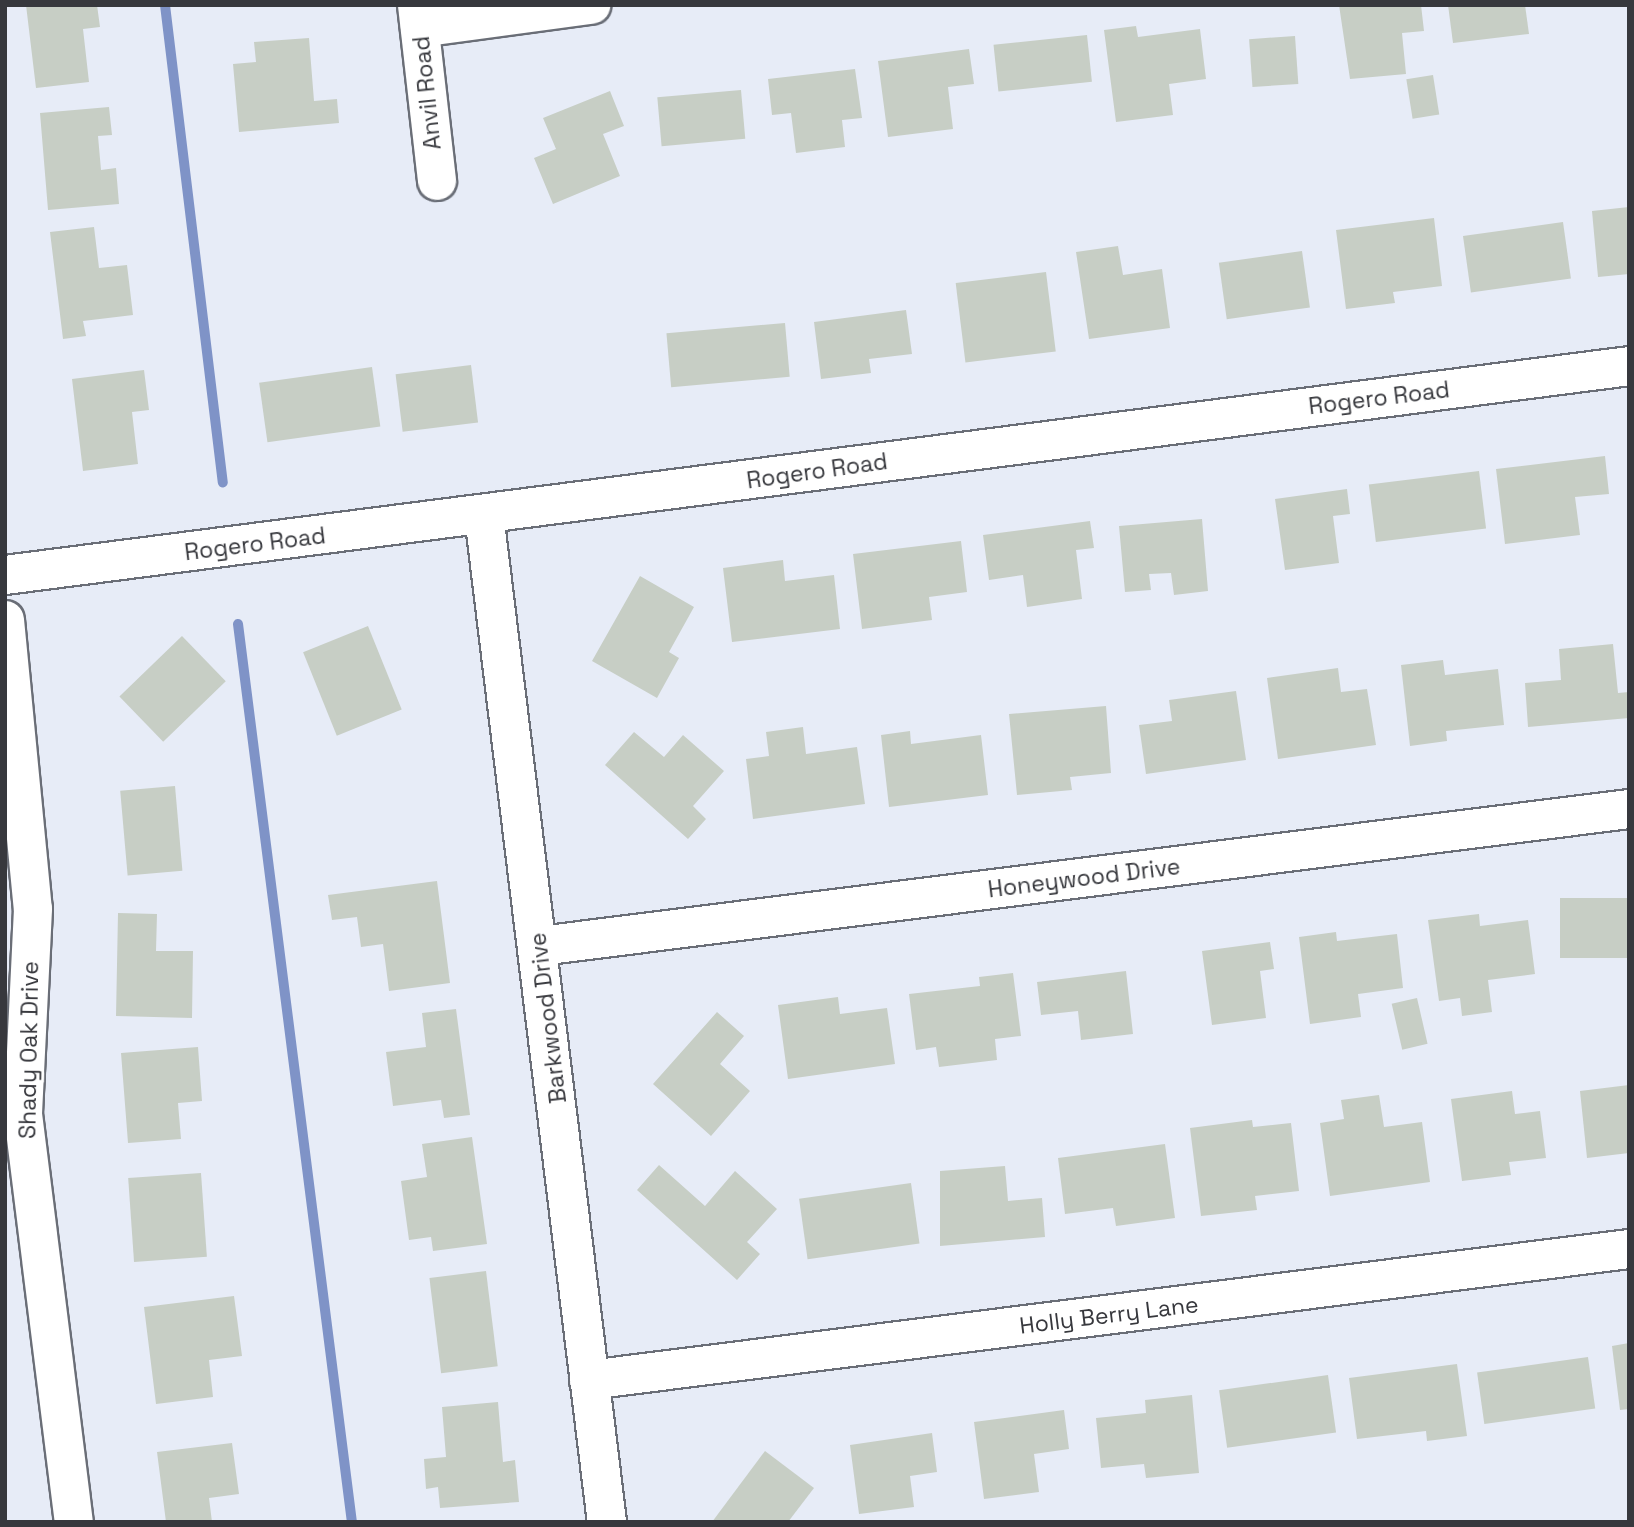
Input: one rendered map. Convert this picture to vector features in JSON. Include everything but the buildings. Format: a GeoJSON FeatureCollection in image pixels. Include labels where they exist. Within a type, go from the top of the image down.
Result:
{"type":"FeatureCollection","features":[{"type":"Feature","properties":{"kind":"street"},"geometry":{"type":"LineString","coordinates":[[418,17],[592,5]]}},
{"type":"Feature","properties":{"kind":"street","name":"Anvil Road"},"geometry":{"type":"LineString","coordinates":[[418,17],[437,181]]}},
{"type":"Feature","properties":{"kind":"street","name":"Rogero Road"},"geometry":{"type":"LineString","coordinates":[[5,575],[1629,366]]}},
{"type":"Feature","properties":{"kind":"street","name":"Barkwood Drive"},"geometry":{"type":"LineString","coordinates":[[484,515],[540,946],[607,1522]]}},
{"type":"Feature","properties":{"kind":"street","name":"Shady Oak Drive"},"geometry":{"type":"LineString","coordinates":[[5,620],[33,909],[23,1114],[74,1522]]}},
{"type":"Feature","properties":{"kind":"street","name":"Honeywood Drive"},"geometry":{"type":"LineString","coordinates":[[540,946],[1629,809]]}},
{"type":"Feature","properties":{"kind":"street","name":"Holly Berry Lane"},"geometry":{"type":"LineString","coordinates":[[589,1380],[1629,1249]]}},
{"type":"Feature","properties":{"kind":"waterway"},"geometry":{"type":"LineString","coordinates":[[165,5],[223,482]]}},
{"type":"Feature","properties":{"kind":"waterway"},"geometry":{"type":"LineString","coordinates":[[238,624],[352,1522]]}}]}
